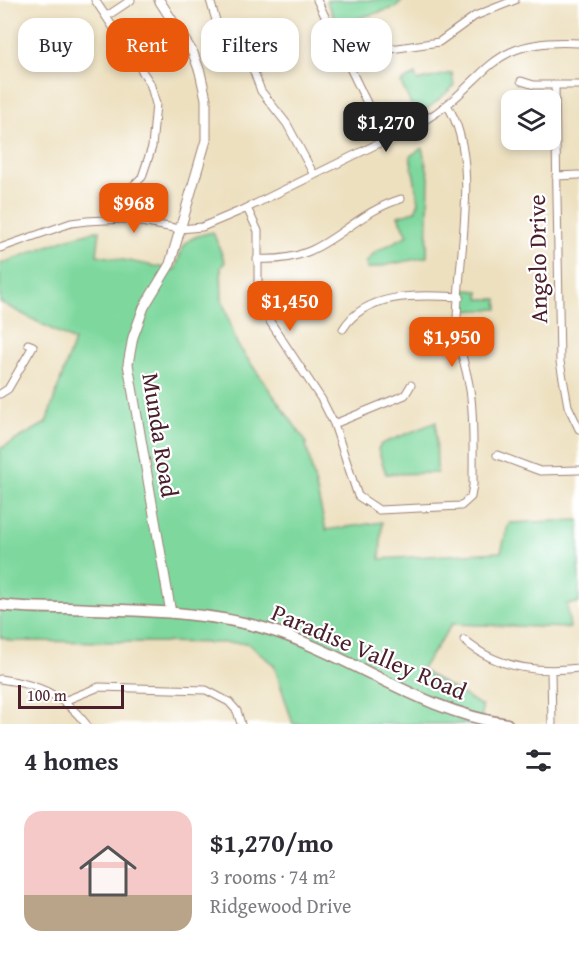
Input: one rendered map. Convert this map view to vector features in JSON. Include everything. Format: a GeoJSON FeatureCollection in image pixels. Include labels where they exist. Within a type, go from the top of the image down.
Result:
{"type":"FeatureCollection","features":[{"type":"Feature","properties":{"kind":"main road","name":"Paradise Valley Road"},"geometry":{"type":"LineString","coordinates":[[0,605],[214,617],[283,634],[346,661],[392,687],[434,705],[507,724]]}},
{"type":"Feature","properties":{"kind":"street"},"geometry":{"type":"LineString","coordinates":[[95,0],[150,83],[156,105],[152,147],[142,177],[126,193]]}},
{"type":"Feature","properties":{"kind":"street"},"geometry":{"type":"LineString","coordinates":[[106,16],[131,0]]}},
{"type":"Feature","properties":{"kind":"street","name":"Munda Road"},"geometry":{"type":"LineString","coordinates":[[159,0],[193,53],[206,99],[206,140],[170,264],[144,307],[133,337],[128,364],[132,398],[171,613]]}},
{"type":"Feature","properties":{"kind":"street"},"geometry":{"type":"LineString","coordinates":[[210,0],[217,24],[237,41],[248,56],[261,91],[287,124],[314,175]]}},
{"type":"Feature","properties":{"kind":"street"},"geometry":{"type":"LineString","coordinates":[[317,0],[325,18]]}},
{"type":"Feature","properties":{"kind":"street"},"geometry":{"type":"LineString","coordinates":[[392,49],[439,42],[475,16],[515,0]]}},
{"type":"Feature","properties":{"kind":"street"},"geometry":{"type":"LineString","coordinates":[[0,248],[71,223],[87,221],[124,219],[180,229],[202,227],[247,208],[422,122],[447,105],[484,68],[507,52],[544,42],[579,43]]}},
{"type":"Feature","properties":{"kind":"street"},"geometry":{"type":"LineString","coordinates":[[354,72],[385,140]]}},
{"type":"Feature","properties":{"kind":"street"},"geometry":{"type":"LineString","coordinates":[[521,81],[555,86],[579,85]]}},
{"type":"Feature","properties":{"kind":"street","name":"Angelo Drive"},"geometry":{"type":"LineString","coordinates":[[555,86],[560,362],[568,406],[579,429]]}},
{"type":"Feature","properties":{"kind":"street"},"geometry":{"type":"LineString","coordinates":[[247,208],[258,231],[258,284],[262,307],[269,324],[322,400],[334,424],[358,496],[370,507],[379,510],[451,509],[461,506],[469,500],[473,484],[471,397],[457,327],[464,234],[464,164],[458,122],[447,105]]}},
{"type":"Feature","properties":{"kind":"street"},"geometry":{"type":"LineString","coordinates":[[556,176],[579,175]]}},
{"type":"Feature","properties":{"kind":"street"},"geometry":{"type":"LineString","coordinates":[[257,259],[289,258],[313,251],[336,239],[357,219],[401,199]]}},
{"type":"Feature","properties":{"kind":"street"},"geometry":{"type":"LineString","coordinates":[[343,329],[358,311],[384,301],[430,295],[460,297]]}},
{"type":"Feature","properties":{"kind":"street"},"geometry":{"type":"LineString","coordinates":[[0,394],[8,389],[33,346],[28,344]]}},
{"type":"Feature","properties":{"kind":"street"},"geometry":{"type":"LineString","coordinates":[[334,424],[405,395],[411,385]]}},
{"type":"Feature","properties":{"kind":"street"},"geometry":{"type":"LineString","coordinates":[[497,454],[540,471],[579,470]]}},
{"type":"Feature","properties":{"kind":"street"},"geometry":{"type":"LineString","coordinates":[[464,640],[477,652],[508,665],[551,671],[579,668]]}},
{"type":"Feature","properties":{"kind":"street"},"geometry":{"type":"LineString","coordinates":[[551,671],[552,724]]}},
{"type":"Feature","properties":{"kind":"street"},"geometry":{"type":"LineString","coordinates":[[0,680],[29,684],[64,700],[86,724]]}},
{"type":"Feature","properties":{"kind":"street"},"geometry":{"type":"LineString","coordinates":[[64,700],[99,687],[206,690],[229,702],[237,711],[241,724]]}},
{"type":"Feature","properties":{"kind":"green space"},"geometry":{"type":"Polygon","coordinates":[[[326,0],[403,0],[394,8],[358,18],[334,18],[326,0]]]}},
{"type":"Feature","properties":{"kind":"green space"},"geometry":{"type":"Polygon","coordinates":[[[452,73],[454,86],[431,106],[416,115],[401,83],[415,74],[417,81],[452,73]]]}},
{"type":"Feature","properties":{"kind":"green space"},"geometry":{"type":"Polygon","coordinates":[[[422,148],[429,177],[427,257],[367,269],[366,263],[375,252],[408,235],[398,216],[415,211],[419,202],[410,156],[422,148]]]}},
{"type":"Feature","properties":{"kind":"green space"},"geometry":{"type":"Polygon","coordinates":[[[100,230],[97,255],[175,270],[186,243],[213,232],[225,262],[221,267],[222,299],[237,344],[305,440],[326,530],[382,522],[380,559],[501,552],[509,523],[579,520],[579,603],[567,604],[570,628],[452,624],[421,670],[482,706],[482,724],[293,724],[274,665],[247,643],[11,641],[0,637],[0,449],[46,423],[74,341],[0,302],[0,264],[69,238],[100,230]]]}},
{"type":"Feature","properties":{"kind":"green space"},"geometry":{"type":"Polygon","coordinates":[[[465,290],[479,291],[479,299],[497,299],[498,309],[464,311],[465,290]]]}},
{"type":"Feature","properties":{"kind":"green space"},"geometry":{"type":"Polygon","coordinates":[[[436,422],[437,473],[386,474],[378,449],[381,444],[436,422]]]}}]}
